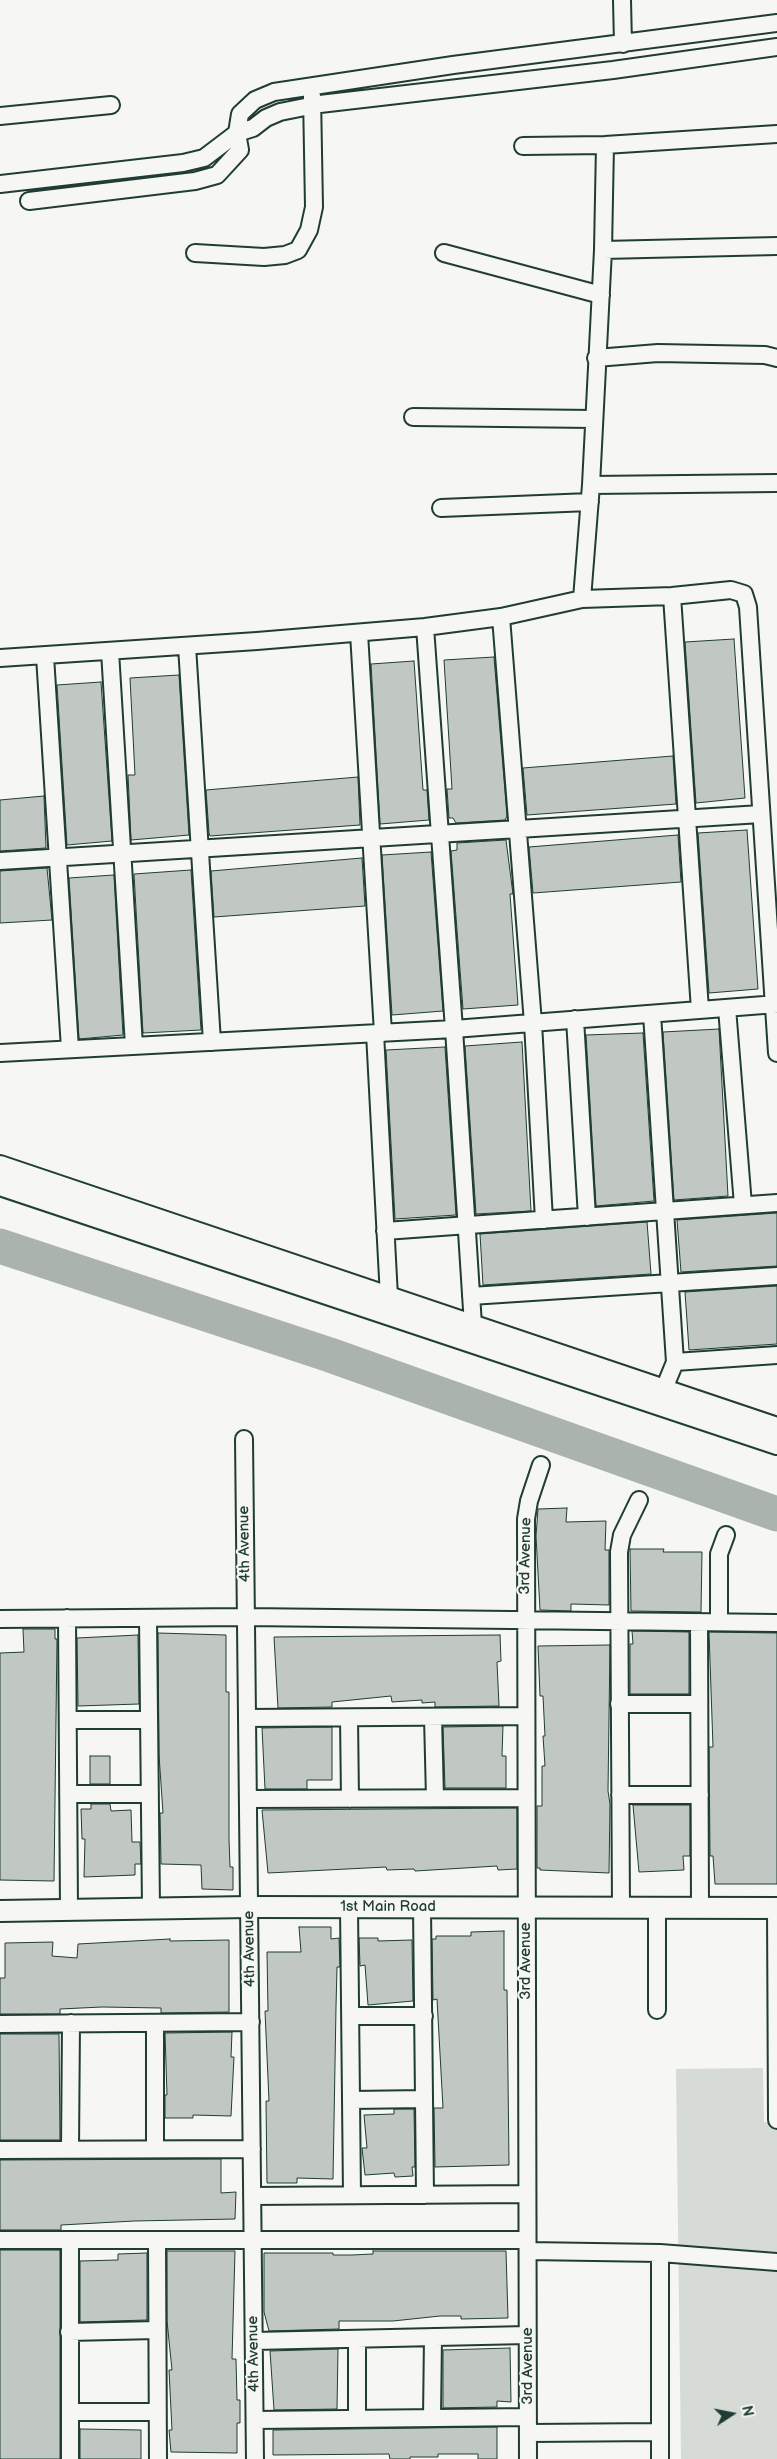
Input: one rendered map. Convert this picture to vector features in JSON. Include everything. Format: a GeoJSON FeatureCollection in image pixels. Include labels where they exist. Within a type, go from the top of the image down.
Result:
{"type":"FeatureCollection","features":[{"type":"Feature","properties":{"kind":"street"},"geometry":{"type":"LineString","coordinates":[[622,0],[622,44]]}},
{"type":"Feature","properties":{"kind":"street"},"geometry":{"type":"LineString","coordinates":[[29,201],[195,181],[216,175],[240,150],[237,133],[240,114],[255,100],[274,92],[777,23]]}},
{"type":"Feature","properties":{"kind":"street"},"geometry":{"type":"LineString","coordinates":[[0,184],[183,163],[204,158],[237,133],[253,128],[266,118],[280,112],[313,106],[613,70],[777,47]]}},
{"type":"Feature","properties":{"kind":"street"},"geometry":{"type":"LineString","coordinates":[[195,252],[264,257],[286,255],[298,250],[309,230],[314,207],[313,106],[311,86]]}},
{"type":"Feature","properties":{"kind":"street"},"geometry":{"type":"LineString","coordinates":[[0,116],[111,105]]}},
{"type":"Feature","properties":{"kind":"street"},"geometry":{"type":"LineString","coordinates":[[523,146],[605,145],[777,134]]}},
{"type":"Feature","properties":{"kind":"street"},"geometry":{"type":"LineString","coordinates":[[582,599],[590,502],[596,358],[601,295],[605,145]]}},
{"type":"Feature","properties":{"kind":"street"},"geometry":{"type":"LineString","coordinates":[[603,250],[777,246]]}},
{"type":"Feature","properties":{"kind":"street"},"geometry":{"type":"LineString","coordinates":[[444,253],[601,295]]}},
{"type":"Feature","properties":{"kind":"street"},"geometry":{"type":"LineString","coordinates":[[596,358],[667,353],[765,355],[777,358]]}},
{"type":"Feature","properties":{"kind":"street"},"geometry":{"type":"LineString","coordinates":[[413,417],[594,418]]}},
{"type":"Feature","properties":{"kind":"street"},"geometry":{"type":"LineString","coordinates":[[591,485],[777,483]]}},
{"type":"Feature","properties":{"kind":"street"},"geometry":{"type":"LineString","coordinates":[[441,508],[590,502]]}},
{"type":"Feature","properties":{"kind":"street"},"geometry":{"type":"LineString","coordinates":[[0,658],[187,646],[425,627],[501,617],[582,599],[672,596],[731,590],[744,594],[748,607],[777,1053]]}},
{"type":"Feature","properties":{"kind":"street"},"geometry":{"type":"LineString","coordinates":[[672,596],[700,1010]]}},
{"type":"Feature","properties":{"kind":"street"},"geometry":{"type":"LineString","coordinates":[[501,617],[533,1023],[544,1220]]}},
{"type":"Feature","properties":{"kind":"street"},"geometry":{"type":"LineString","coordinates":[[425,627],[441,833],[472,1325]]}},
{"type":"Feature","properties":{"kind":"street"},"geometry":{"type":"LineString","coordinates":[[358,633],[372,838],[385,1231],[389,1297]]}},
{"type":"Feature","properties":{"kind":"street"},"geometry":{"type":"LineString","coordinates":[[187,646],[212,1042]]}},
{"type":"Feature","properties":{"kind":"street"},"geometry":{"type":"LineString","coordinates":[[110,651],[134,1046]]}},
{"type":"Feature","properties":{"kind":"street"},"geometry":{"type":"LineString","coordinates":[[45,656],[70,1049]]}},
{"type":"Feature","properties":{"kind":"street"},"geometry":{"type":"LineString","coordinates":[[0,861],[761,814]]}},
{"type":"Feature","properties":{"kind":"street"},"geometry":{"type":"LineString","coordinates":[[0,1053],[454,1029],[775,1004]]}},
{"type":"Feature","properties":{"kind":"street"},"geometry":{"type":"LineString","coordinates":[[727,1008],[743,1205]]}},
{"type":"Feature","properties":{"kind":"street"},"geometry":{"type":"LineString","coordinates":[[652,1014],[675,1362],[664,1390]]}},
{"type":"Feature","properties":{"kind":"street"},"geometry":{"type":"LineString","coordinates":[[575,1019],[587,1217]]}},
{"type":"Feature","properties":{"kind":"street"},"geometry":{"type":"LineString","coordinates":[[0,1166],[777,1428]]}},
{"type":"Feature","properties":{"kind":"street"},"geometry":{"type":"LineString","coordinates":[[0,1185],[777,1444]]}},
{"type":"Feature","properties":{"kind":"street"},"geometry":{"type":"LineString","coordinates":[[385,1231],[777,1203]]}},
{"type":"Feature","properties":{"kind":"street"},"geometry":{"type":"LineString","coordinates":[[471,1296],[777,1276]]}},
{"type":"Feature","properties":{"kind":"street"},"geometry":{"type":"LineString","coordinates":[[675,1362],[777,1355]]}},
{"type":"Feature","properties":{"kind":"street","name":"4th Avenue"},"geometry":{"type":"LineString","coordinates":[[244,1439],[255,2459]]}},
{"type":"Feature","properties":{"kind":"street","name":"3rd Avenue"},"geometry":{"type":"LineString","coordinates":[[528,2459],[526,1519],[529,1501],[541,1465]]}},
{"type":"Feature","properties":{"kind":"street"},"geometry":{"type":"LineString","coordinates":[[621,1908],[619,1552],[622,1535],[639,1500]]}},
{"type":"Feature","properties":{"kind":"street"},"geometry":{"type":"LineString","coordinates":[[719,1622],[719,1554],[726,1535]]}},
{"type":"Feature","properties":{"kind":"street"},"geometry":{"type":"LineString","coordinates":[[0,1619],[246,1617],[777,1623]]}},
{"type":"Feature","properties":{"kind":"street"},"geometry":{"type":"LineString","coordinates":[[67,1618],[69,1910]]}},
{"type":"Feature","properties":{"kind":"street"},"geometry":{"type":"LineString","coordinates":[[148,1618],[151,1908]]}},
{"type":"Feature","properties":{"kind":"street"},"geometry":{"type":"LineString","coordinates":[[699,1622],[700,1908]]}},
{"type":"Feature","properties":{"kind":"street"},"geometry":{"type":"LineString","coordinates":[[619,1704],[699,1704]]}},
{"type":"Feature","properties":{"kind":"street"},"geometry":{"type":"LineString","coordinates":[[247,1718],[526,1716]]}},
{"type":"Feature","properties":{"kind":"street"},"geometry":{"type":"LineString","coordinates":[[433,1717],[435,1798]]}},
{"type":"Feature","properties":{"kind":"street"},"geometry":{"type":"LineString","coordinates":[[349,1718],[350,1799]]}},
{"type":"Feature","properties":{"kind":"street"},"geometry":{"type":"LineString","coordinates":[[68,1720],[149,1720]]}},
{"type":"Feature","properties":{"kind":"street"},"geometry":{"type":"LineString","coordinates":[[68,1794],[150,1794]]}},
{"type":"Feature","properties":{"kind":"street"},"geometry":{"type":"LineString","coordinates":[[620,1795],[700,1795]]}},
{"type":"Feature","properties":{"kind":"street"},"geometry":{"type":"LineString","coordinates":[[248,1799],[526,1798]]}},
{"type":"Feature","properties":{"kind":"street","name":"1st Main Road"},"geometry":{"type":"LineString","coordinates":[[0,1911],[249,1907],[776,1908]]}},
{"type":"Feature","properties":{"kind":"street"},"geometry":{"type":"LineString","coordinates":[[349,1907],[352,2196]]}},
{"type":"Feature","properties":{"kind":"street"},"geometry":{"type":"LineString","coordinates":[[422,1908],[425,2195]]}},
{"type":"Feature","properties":{"kind":"street"},"geometry":{"type":"LineString","coordinates":[[657,1908],[657,2010]]}},
{"type":"Feature","properties":{"kind":"street"},"geometry":{"type":"LineString","coordinates":[[776,1908],[776,2120]]}},
{"type":"Feature","properties":{"kind":"street"},"geometry":{"type":"LineString","coordinates":[[351,2016],[424,2016]]}},
{"type":"Feature","properties":{"kind":"street"},"geometry":{"type":"LineString","coordinates":[[0,2024],[250,2022]]}},
{"type":"Feature","properties":{"kind":"street"},"geometry":{"type":"LineString","coordinates":[[154,2023],[155,2149]]}},
{"type":"Feature","properties":{"kind":"street"},"geometry":{"type":"LineString","coordinates":[[70,2149],[72,2024]]}},
{"type":"Feature","properties":{"kind":"street"},"geometry":{"type":"LineString","coordinates":[[352,2100],[424,2099]]}},
{"type":"Feature","properties":{"kind":"street"},"geometry":{"type":"LineString","coordinates":[[0,2150],[252,2149]]}},
{"type":"Feature","properties":{"kind":"street"},"geometry":{"type":"LineString","coordinates":[[252,2196],[527,2194]]}},
{"type":"Feature","properties":{"kind":"street"},"geometry":{"type":"LineString","coordinates":[[0,2240],[528,2245],[777,2262]]}},
{"type":"Feature","properties":{"kind":"street"},"geometry":{"type":"LineString","coordinates":[[70,2241],[70,2459]]}},
{"type":"Feature","properties":{"kind":"street"},"geometry":{"type":"LineString","coordinates":[[156,2241],[158,2459]]}},
{"type":"Feature","properties":{"kind":"street"},"geometry":{"type":"LineString","coordinates":[[660,2253],[660,2459]]}},
{"type":"Feature","properties":{"kind":"street"},"geometry":{"type":"LineString","coordinates":[[70,2332],[157,2330]]}},
{"type":"Feature","properties":{"kind":"street"},"geometry":{"type":"LineString","coordinates":[[254,2341],[527,2335]]}},
{"type":"Feature","properties":{"kind":"street"},"geometry":{"type":"LineString","coordinates":[[432,2418],[433,2337]]}},
{"type":"Feature","properties":{"kind":"street"},"geometry":{"type":"LineString","coordinates":[[357,2339],[357,2418]]}},
{"type":"Feature","properties":{"kind":"street"},"geometry":{"type":"LineString","coordinates":[[70,2412],[157,2412]]}},
{"type":"Feature","properties":{"kind":"street"},"geometry":{"type":"LineString","coordinates":[[254,2420],[432,2418],[660,2432]]}},
{"type":"Feature","properties":{"kind":"shaded area"},"geometry":{"type":"Polygon","coordinates":[[[763,2068],[764,2122],[777,2123],[777,2459],[681,2459],[676,2069],[763,2068]]]}},
{"type":"Feature","properties":{"kind":"building"},"geometry":{"type":"Polygon","coordinates":[[[734,639],[745,798],[696,803],[685,642],[734,639]]]}},
{"type":"Feature","properties":{"kind":"building"},"geometry":{"type":"Polygon","coordinates":[[[494,657],[507,816],[505,820],[456,823],[453,818],[449,818],[447,789],[452,789],[444,660],[494,657]]]}},
{"type":"Feature","properties":{"kind":"building"},"geometry":{"type":"Polygon","coordinates":[[[414,661],[423,790],[427,790],[429,820],[380,824],[371,664],[414,661]]]}},
{"type":"Feature","properties":{"kind":"building"},"geometry":{"type":"Polygon","coordinates":[[[179,675],[189,835],[131,840],[128,775],[135,775],[130,678],[179,675]]]}},
{"type":"Feature","properties":{"kind":"building"},"geometry":{"type":"Polygon","coordinates":[[[101,682],[112,841],[67,845],[57,685],[101,682]]]}},
{"type":"Feature","properties":{"kind":"building"},"geometry":{"type":"Polygon","coordinates":[[[673,756],[676,804],[527,815],[523,768],[673,756]]]}},
{"type":"Feature","properties":{"kind":"building"},"geometry":{"type":"Polygon","coordinates":[[[358,777],[360,825],[210,836],[206,790],[358,777]]]}},
{"type":"Feature","properties":{"kind":"building"},"geometry":{"type":"Polygon","coordinates":[[[44,796],[46,848],[0,851],[0,800],[44,796]]]}},
{"type":"Feature","properties":{"kind":"building"},"geometry":{"type":"Polygon","coordinates":[[[747,830],[758,989],[709,993],[698,833],[747,830]]]}},
{"type":"Feature","properties":{"kind":"building"},"geometry":{"type":"Polygon","coordinates":[[[678,835],[681,882],[533,893],[529,847],[678,835]]]}},
{"type":"Feature","properties":{"kind":"building"},"geometry":{"type":"Polygon","coordinates":[[[506,840],[513,894],[510,894],[518,1005],[463,1009],[451,851],[457,850],[457,843],[506,840]]]}},
{"type":"Feature","properties":{"kind":"building"},"geometry":{"type":"Polygon","coordinates":[[[431,852],[443,1011],[392,1015],[382,855],[431,852]]]}},
{"type":"Feature","properties":{"kind":"building"},"geometry":{"type":"Polygon","coordinates":[[[362,858],[365,906],[214,917],[211,871],[362,858]]]}},
{"type":"Feature","properties":{"kind":"building"},"geometry":{"type":"Polygon","coordinates":[[[47,868],[52,920],[0,923],[0,871],[47,868]]]}},
{"type":"Feature","properties":{"kind":"building"},"geometry":{"type":"Polygon","coordinates":[[[191,870],[201,1030],[143,1033],[134,874],[191,870]]]}},
{"type":"Feature","properties":{"kind":"building"},"geometry":{"type":"Polygon","coordinates":[[[114,875],[123,1035],[79,1039],[69,878],[114,875]]]}},
{"type":"Feature","properties":{"kind":"building"},"geometry":{"type":"Polygon","coordinates":[[[719,1029],[728,1196],[674,1200],[663,1032],[719,1029]]]}},
{"type":"Feature","properties":{"kind":"building"},"geometry":{"type":"Polygon","coordinates":[[[643,1033],[654,1201],[596,1206],[586,1035],[643,1033]]]}},
{"type":"Feature","properties":{"kind":"building"},"geometry":{"type":"Polygon","coordinates":[[[522,1042],[531,1211],[476,1214],[465,1046],[522,1042]]]}},
{"type":"Feature","properties":{"kind":"building"},"geometry":{"type":"Polygon","coordinates":[[[445,1047],[456,1215],[395,1219],[386,1050],[445,1047]]]}},
{"type":"Feature","properties":{"kind":"building"},"geometry":{"type":"Polygon","coordinates":[[[777,1213],[777,1266],[681,1272],[677,1220],[777,1213]]]}},
{"type":"Feature","properties":{"kind":"building"},"geometry":{"type":"Polygon","coordinates":[[[647,1222],[651,1274],[483,1285],[480,1234],[647,1222]]]}},
{"type":"Feature","properties":{"kind":"building"},"geometry":{"type":"Polygon","coordinates":[[[777,1286],[777,1344],[689,1350],[685,1292],[777,1286]]]}},
{"type":"Feature","properties":{"kind":"building"},"geometry":{"type":"Polygon","coordinates":[[[567,1508],[566,1522],[606,1521],[605,1550],[609,1550],[609,1605],[571,1604],[571,1611],[540,1610],[536,1536],[538,1509],[567,1508]]]}},
{"type":"Feature","properties":{"kind":"building"},"geometry":{"type":"Polygon","coordinates":[[[630,1549],[664,1549],[663,1552],[702,1552],[701,1612],[631,1611],[630,1549]]]}},
{"type":"Feature","properties":{"kind":"building"},"geometry":{"type":"Polygon","coordinates":[[[23,1629],[55,1629],[55,1639],[57,1639],[54,1881],[0,1880],[0,1653],[24,1652],[23,1629]]]}},
{"type":"Feature","properties":{"kind":"building"},"geometry":{"type":"Polygon","coordinates":[[[632,1631],[689,1632],[689,1694],[630,1694],[630,1644],[633,1644],[632,1631]]]}},
{"type":"Feature","properties":{"kind":"building"},"geometry":{"type":"Polygon","coordinates":[[[709,1632],[777,1633],[777,1884],[715,1884],[713,1856],[710,1856],[709,1747],[713,1747],[709,1632]]]}},
{"type":"Feature","properties":{"kind":"building"},"geometry":{"type":"Polygon","coordinates":[[[158,1633],[226,1635],[226,1692],[229,1692],[229,1839],[230,1867],[233,1867],[233,1890],[202,1889],[201,1865],[161,1864],[160,1813],[163,1813],[159,1755],[158,1633]]]}},
{"type":"Feature","properties":{"kind":"building"},"geometry":{"type":"Polygon","coordinates":[[[138,1635],[139,1704],[78,1706],[77,1638],[138,1635]]]}},
{"type":"Feature","properties":{"kind":"building"},"geometry":{"type":"Polygon","coordinates":[[[500,1635],[501,1661],[497,1662],[499,1706],[435,1707],[435,1702],[422,1703],[422,1700],[392,1702],[391,1696],[332,1702],[332,1707],[278,1708],[274,1637],[500,1635]]]}},
{"type":"Feature","properties":{"kind":"building"},"geometry":{"type":"Polygon","coordinates":[[[610,1645],[609,1873],[540,1870],[540,1868],[537,1868],[537,1806],[542,1806],[542,1766],[545,1766],[543,1736],[545,1736],[543,1696],[540,1696],[538,1646],[610,1645]]]}},
{"type":"Feature","properties":{"kind":"building"},"geometry":{"type":"Polygon","coordinates":[[[503,1726],[502,1756],[506,1756],[506,1788],[445,1788],[443,1727],[503,1726]]]}},
{"type":"Feature","properties":{"kind":"building"},"geometry":{"type":"Polygon","coordinates":[[[332,1727],[332,1780],[307,1780],[307,1789],[265,1789],[262,1728],[332,1727]]]}},
{"type":"Feature","properties":{"kind":"building"},"geometry":{"type":"Polygon","coordinates":[[[90,1756],[110,1756],[110,1784],[90,1784],[90,1756]]]}},
{"type":"Feature","properties":{"kind":"building"},"geometry":{"type":"Polygon","coordinates":[[[91,1804],[110,1804],[111,1811],[131,1810],[132,1842],[140,1842],[141,1864],[135,1864],[135,1875],[84,1877],[85,1839],[82,1839],[81,1809],[91,1809],[91,1804]]]}},
{"type":"Feature","properties":{"kind":"building"},"geometry":{"type":"Polygon","coordinates":[[[633,1805],[690,1805],[690,1856],[683,1856],[684,1870],[639,1872],[633,1805]]]}},
{"type":"Feature","properties":{"kind":"building"},"geometry":{"type":"Polygon","coordinates":[[[517,1808],[517,1869],[498,1870],[497,1866],[415,1871],[414,1869],[387,1870],[386,1867],[268,1873],[262,1810],[517,1808]]]}},
{"type":"Feature","properties":{"kind":"building"},"geometry":{"type":"Polygon","coordinates":[[[299,1927],[331,1927],[331,1939],[339,1938],[340,1967],[337,1967],[333,2179],[297,2178],[297,2183],[267,2183],[266,2101],[269,2101],[265,2011],[268,2011],[267,1952],[301,1952],[299,1927]]]}},
{"type":"Feature","properties":{"kind":"building"},"geometry":{"type":"Polygon","coordinates":[[[504,1931],[504,1990],[507,1990],[509,2165],[435,2167],[434,2108],[443,2108],[437,1999],[433,2000],[432,1939],[436,1939],[436,1936],[471,1936],[471,1932],[504,1931]]]}},
{"type":"Feature","properties":{"kind":"building"},"geometry":{"type":"Polygon","coordinates":[[[359,1938],[378,1938],[378,1941],[412,1940],[413,2001],[368,2005],[365,1965],[360,1966],[359,1938]]]}},
{"type":"Feature","properties":{"kind":"building"},"geometry":{"type":"Polygon","coordinates":[[[170,1939],[170,1941],[229,1940],[229,2012],[161,2013],[161,2008],[102,2007],[60,2009],[60,2014],[0,2014],[0,1978],[5,1978],[5,1943],[53,1942],[52,1956],[77,1958],[78,1944],[170,1939]]]}},
{"type":"Feature","properties":{"kind":"building"},"geometry":{"type":"Polygon","coordinates":[[[232,2032],[231,2057],[234,2057],[231,2116],[193,2115],[193,2118],[165,2118],[165,2095],[167,2095],[165,2033],[232,2032]]]}},
{"type":"Feature","properties":{"kind":"building"},"geometry":{"type":"Polygon","coordinates":[[[0,2034],[59,2034],[60,2140],[0,2140],[0,2034]]]}},
{"type":"Feature","properties":{"kind":"building"},"geometry":{"type":"Polygon","coordinates":[[[394,2109],[414,2109],[415,2167],[412,2167],[413,2176],[395,2177],[394,2173],[365,2175],[362,2148],[367,2148],[364,2115],[394,2114],[394,2109]]]}},
{"type":"Feature","properties":{"kind":"building"},"geometry":{"type":"Polygon","coordinates":[[[221,2159],[221,2193],[236,2192],[235,2219],[61,2225],[61,2230],[0,2230],[0,2160],[221,2159]]]}},
{"type":"Feature","properties":{"kind":"building"},"geometry":{"type":"Polygon","coordinates":[[[0,2250],[60,2250],[60,2459],[0,2459],[0,2250]]]}},
{"type":"Feature","properties":{"kind":"building"},"geometry":{"type":"Polygon","coordinates":[[[167,2251],[235,2251],[232,2359],[236,2359],[237,2400],[240,2400],[240,2423],[237,2423],[237,2453],[171,2452],[169,2430],[172,2430],[169,2370],[172,2370],[167,2321],[167,2251]]]}},
{"type":"Feature","properties":{"kind":"building"},"geometry":{"type":"Polygon","coordinates":[[[373,2251],[506,2251],[508,2318],[461,2319],[461,2316],[440,2316],[393,2321],[339,2321],[339,2329],[269,2331],[264,2312],[264,2253],[333,2253],[333,2255],[352,2255],[373,2254],[373,2251]]]}},
{"type":"Feature","properties":{"kind":"building"},"geometry":{"type":"Polygon","coordinates":[[[147,2253],[147,2320],[80,2322],[80,2261],[118,2260],[118,2254],[147,2253]]]}},
{"type":"Feature","properties":{"kind":"building"},"geometry":{"type":"Polygon","coordinates":[[[510,2348],[511,2402],[497,2401],[497,2407],[443,2408],[443,2350],[510,2348]]]}},
{"type":"Feature","properties":{"kind":"building"},"geometry":{"type":"Polygon","coordinates":[[[338,2349],[337,2409],[274,2410],[270,2351],[338,2349]]]}},
{"type":"Feature","properties":{"kind":"building"},"geometry":{"type":"Polygon","coordinates":[[[497,2427],[497,2459],[478,2459],[478,2454],[438,2454],[438,2457],[410,2457],[410,2459],[390,2459],[389,2454],[273,2455],[273,2430],[497,2427]]]}},
{"type":"Feature","properties":{"kind":"building"},"geometry":{"type":"Polygon","coordinates":[[[80,2429],[141,2430],[141,2459],[80,2459],[80,2429]]]}},
{"type":"Feature","properties":{"kind":"waterway"},"geometry":{"type":"LineString","coordinates":[[0,1246],[330,1355],[777,1514]]}}]}
